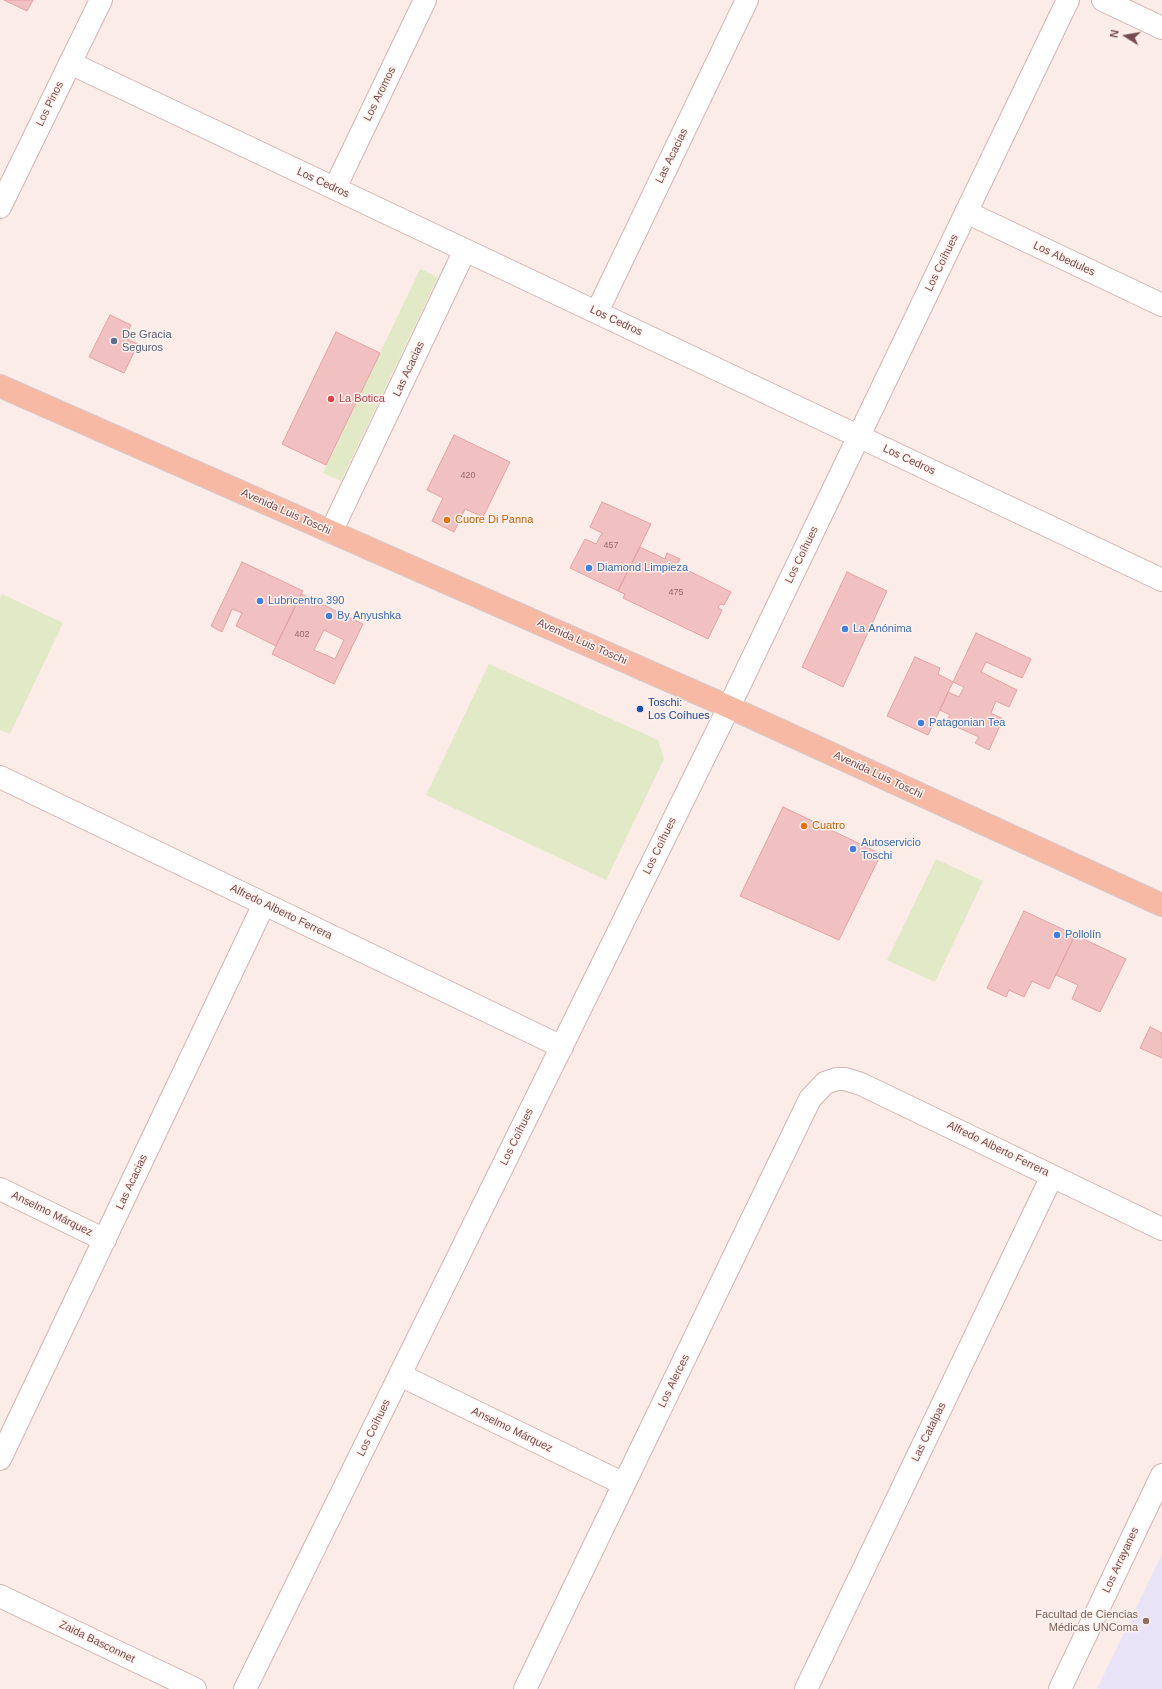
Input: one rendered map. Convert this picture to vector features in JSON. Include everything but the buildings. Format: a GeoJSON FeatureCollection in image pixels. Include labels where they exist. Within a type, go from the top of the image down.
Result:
{"type":"FeatureCollection","features":[{"type":"Feature","properties":{"kind":"main road","name":"Avenida Luis Toschi"},"geometry":{"type":"LineString","coordinates":[[0,386],[729,707],[1162,905]]}},
{"type":"Feature","properties":{"kind":"street","name":"Los Pinos"},"geometry":{"type":"LineString","coordinates":[[0,208],[100,0]]}},
{"type":"Feature","properties":{"kind":"street","name":"Los Aromos"},"geometry":{"type":"LineString","coordinates":[[335,188],[425,0]]}},
{"type":"Feature","properties":{"kind":"street","name":"Las Acacias"},"geometry":{"type":"LineString","coordinates":[[597,312],[747,0]]}},
{"type":"Feature","properties":{"kind":"street","name":"Los Coíhues"},"geometry":{"type":"LineString","coordinates":[[245,1689],[729,707],[1068,0]]}},
{"type":"Feature","properties":{"kind":"street"},"geometry":{"type":"LineString","coordinates":[[1103,0],[1162,28]]}},
{"type":"Feature","properties":{"kind":"street","name":"Los Cedros"},"geometry":{"type":"LineString","coordinates":[[70,63],[1162,580]]}},
{"type":"Feature","properties":{"kind":"street","name":"Los Abedules"},"geometry":{"type":"LineString","coordinates":[[966,212],[1162,305]]}},
{"type":"Feature","properties":{"kind":"street","name":"Las Acacias"},"geometry":{"type":"LineString","coordinates":[[331,532],[465,250]]}},
{"type":"Feature","properties":{"kind":"street","name":"Alfredo Alberto Ferrera"},"geometry":{"type":"LineString","coordinates":[[0,777],[562,1047]]}},
{"type":"Feature","properties":{"kind":"street","name":"Las Acacias"},"geometry":{"type":"LineString","coordinates":[[0,1459],[264,904]]}},
{"type":"Feature","properties":{"kind":"street","name":"Alfredo Alberto Ferrera"},"geometry":{"type":"LineString","coordinates":[[831,1081],[845,1079],[861,1084],[1162,1229]]}},
{"type":"Feature","properties":{"kind":"street","name":"Los Alerces"},"geometry":{"type":"LineString","coordinates":[[525,1689],[810,1099],[820,1087],[831,1081]]}},
{"type":"Feature","properties":{"kind":"street","name":"Las Catalpas"},"geometry":{"type":"LineString","coordinates":[[806,1689],[1052,1176]]}},
{"type":"Feature","properties":{"kind":"street","name":"Anselmo Márquez"},"geometry":{"type":"LineString","coordinates":[[0,1189],[105,1240]]}},
{"type":"Feature","properties":{"kind":"street","name":"Anselmo Márquez"},"geometry":{"type":"LineString","coordinates":[[400,1375],[624,1484]]}},
{"type":"Feature","properties":{"kind":"street","name":"Los Arrayanes"},"geometry":{"type":"LineString","coordinates":[[1060,1689],[1162,1475]]}},
{"type":"Feature","properties":{"kind":"street","name":"Zaida Basconnet"},"geometry":{"type":"LineString","coordinates":[[0,1596],[195,1689]]}},
{"type":"Feature","properties":{"kind":"shaded area","name":"Facultad de Ciencias Médicas UNComa"},"geometry":{"type":"Polygon","coordinates":[[[1162,1554],[1162,1689],[1097,1689],[1162,1554]]]}},
{"type":"Feature","properties":{"kind":"green space"},"geometry":{"type":"Polygon","coordinates":[[[420,269],[438,277],[341,481],[323,473],[420,269]]]}},
{"type":"Feature","properties":{"kind":"green space"},"geometry":{"type":"Polygon","coordinates":[[[2,594],[63,623],[10,734],[0,730],[0,598],[2,594]]]}},
{"type":"Feature","properties":{"kind":"green space"},"geometry":{"type":"Polygon","coordinates":[[[489,664],[658,740],[664,759],[606,880],[426,795],[489,664]]]}},
{"type":"Feature","properties":{"kind":"green space"},"geometry":{"type":"Polygon","coordinates":[[[936,859],[983,881],[935,982],[887,960],[936,859]]]}},
{"type":"Feature","properties":{"kind":"place","name":"De Gracia Seguros"},"geometry":{"type":"Point","coordinates":[114,341]}},
{"type":"Feature","properties":{"kind":"place","name":"La Botica"},"geometry":{"type":"Point","coordinates":[331,399]}},
{"type":"Feature","properties":{"kind":"place","name":"Cuore Di Panna"},"geometry":{"type":"Point","coordinates":[447,520]}},
{"type":"Feature","properties":{"kind":"place","name":"Diamond Limpieza"},"geometry":{"type":"Point","coordinates":[589,568]}},
{"type":"Feature","properties":{"kind":"place","name":"Lubricentro 390"},"geometry":{"type":"Point","coordinates":[260,601]}},
{"type":"Feature","properties":{"kind":"place","name":"By Anyushka"},"geometry":{"type":"Point","coordinates":[329,616]}},
{"type":"Feature","properties":{"kind":"place","name":"La Anónima"},"geometry":{"type":"Point","coordinates":[845,629]}},
{"type":"Feature","properties":{"kind":"place","name":"Toschi: Los Coíhues"},"geometry":{"type":"Point","coordinates":[640,709]}},
{"type":"Feature","properties":{"kind":"place","name":"Patagonian Tea"},"geometry":{"type":"Point","coordinates":[921,723]}},
{"type":"Feature","properties":{"kind":"place","name":"Cuatro"},"geometry":{"type":"Point","coordinates":[804,826]}},
{"type":"Feature","properties":{"kind":"place","name":"Autoservicio Toschi"},"geometry":{"type":"Point","coordinates":[853,849]}},
{"type":"Feature","properties":{"kind":"place","name":"Pollolín"},"geometry":{"type":"Point","coordinates":[1057,935]}},
{"type":"Feature","properties":{"kind":"place","name":"Facultad de Ciencias Médicas UNComa"},"geometry":{"type":"Point","coordinates":[1146,1621]}}]}
